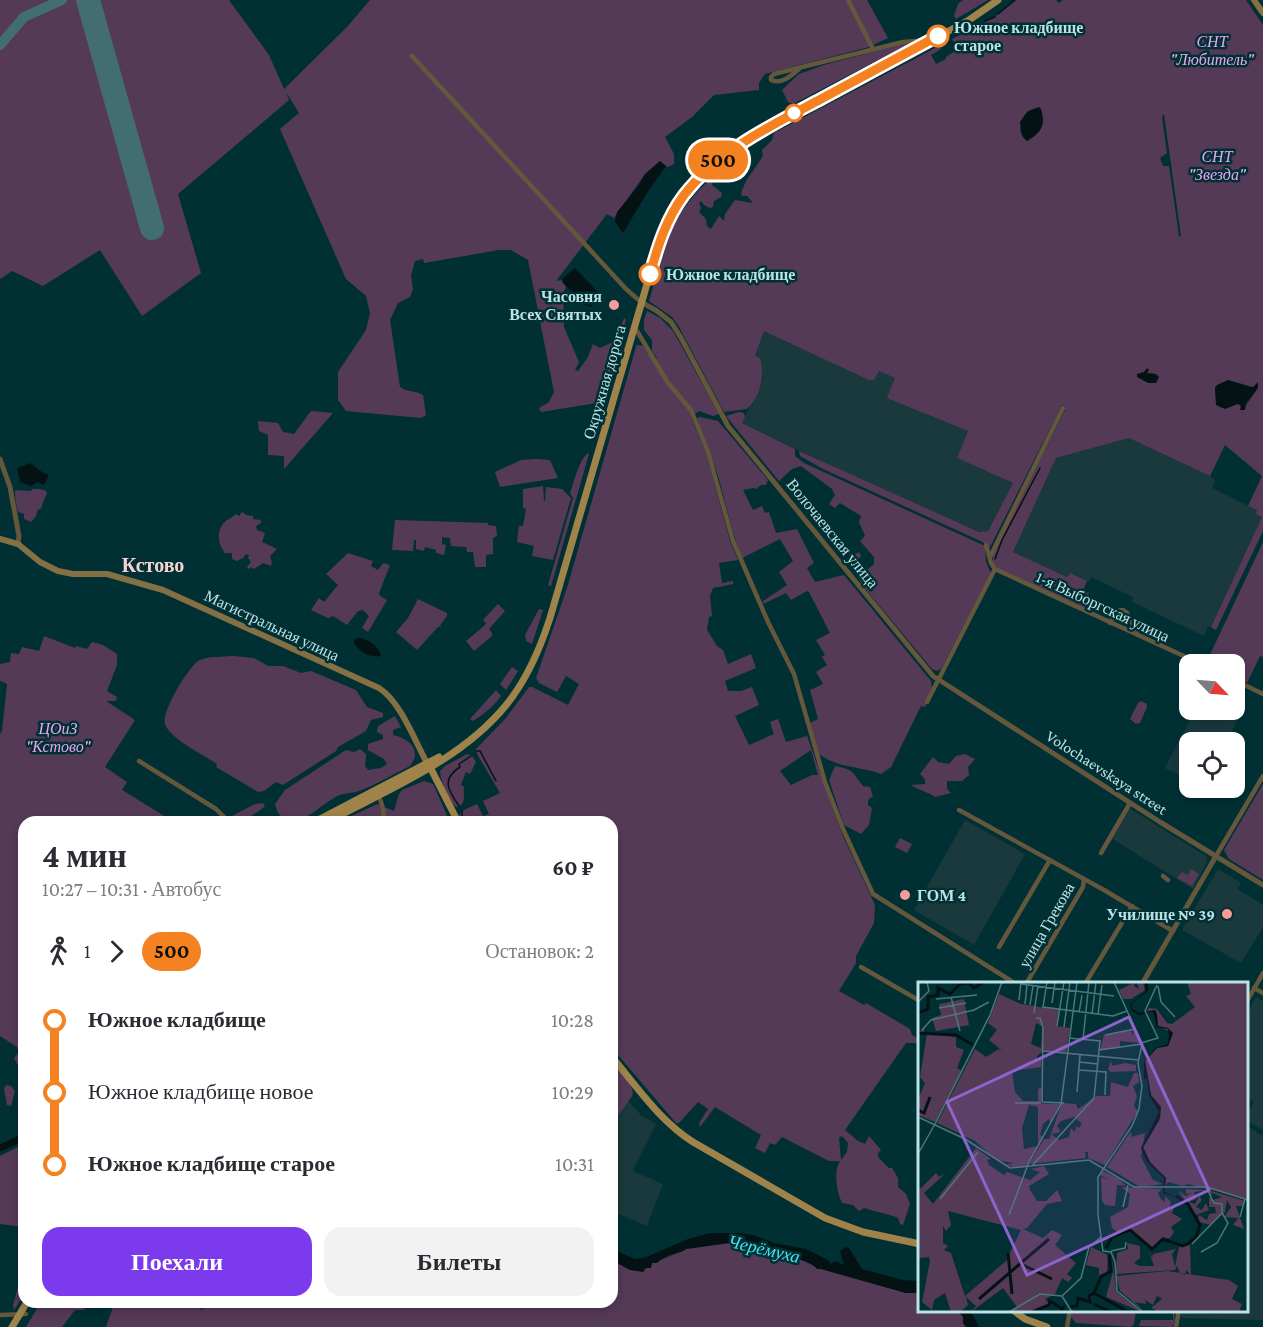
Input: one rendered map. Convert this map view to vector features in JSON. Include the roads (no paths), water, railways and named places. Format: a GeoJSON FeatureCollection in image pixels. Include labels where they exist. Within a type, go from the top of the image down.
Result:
{"type":"FeatureCollection","features":[{"type":"Feature","properties":{"kind":"main road","name":"Окружная дорога"},"geometry":{"type":"LineString","coordinates":[[338,816],[378,795],[467,741],[495,718],[526,676],[538,651],[555,602],[641,302],[662,237],[669,219],[685,194],[728,152],[969,20],[998,0]]}},
{"type":"Feature","properties":{"kind":"main road"},"geometry":{"type":"LineString","coordinates":[[1254,0],[1263,13]]}},
{"type":"Feature","properties":{"kind":"main road"},"geometry":{"type":"LineString","coordinates":[[0,539],[18,544]]}},
{"type":"Feature","properties":{"kind":"main road","name":"Магистральная улица"},"geometry":{"type":"LineString","coordinates":[[18,544],[44,565],[58,571],[115,576],[170,592],[379,688],[395,704],[429,765]]}},
{"type":"Feature","properties":{"kind":"main road","name":"Окружная дорога"},"geometry":{"type":"LineString","coordinates":[[326,816],[429,765]]}},
{"type":"Feature","properties":{"kind":"main road"},"geometry":{"type":"LineString","coordinates":[[429,765],[455,816]]}},
{"type":"Feature","properties":{"kind":"main road"},"geometry":{"type":"LineString","coordinates":[[618,1064],[664,1119],[679,1132],[831,1221],[863,1232],[918,1244]]}},
{"type":"Feature","properties":{"kind":"main road"},"geometry":{"type":"LineString","coordinates":[[18,1327],[25,1308]]}},
{"type":"Feature","properties":{"kind":"main road"},"geometry":{"type":"LineString","coordinates":[[12,1327],[28,1308]]}},
{"type":"Feature","properties":{"kind":"main road"},"geometry":{"type":"LineString","coordinates":[[1015,1312],[1047,1327]]}},
{"type":"Feature","properties":{"kind":"street"},"geometry":{"type":"LineString","coordinates":[[848,0],[873,49]]}},
{"type":"Feature","properties":{"kind":"street"},"geometry":{"type":"LineString","coordinates":[[800,68],[785,79],[776,82],[771,80],[774,74],[873,49],[903,42],[930,40]]}},
{"type":"Feature","properties":{"kind":"street"},"geometry":{"type":"LineString","coordinates":[[412,56],[533,190],[641,302]]}},
{"type":"Feature","properties":{"kind":"street","name":"Волочаевская улица"},"geometry":{"type":"LineString","coordinates":[[641,302],[671,322],[729,427],[938,680]]}},
{"type":"Feature","properties":{"kind":"street"},"geometry":{"type":"LineString","coordinates":[[634,326],[672,388],[691,410],[708,453],[733,541],[768,622],[794,674],[825,782],[843,829],[874,895],[1013,982]]}},
{"type":"Feature","properties":{"kind":"street"},"geometry":{"type":"LineString","coordinates":[[990,557],[1063,408]]}},
{"type":"Feature","properties":{"kind":"street"},"geometry":{"type":"LineString","coordinates":[[0,459],[10,487],[19,536],[18,544]]}},
{"type":"Feature","properties":{"kind":"street"},"geometry":{"type":"LineString","coordinates":[[927,702],[995,569],[991,566],[986,545]]}},
{"type":"Feature","properties":{"kind":"street","name":"1-я Выборгская улица"},"geometry":{"type":"LineString","coordinates":[[995,569],[1179,654]]}},
{"type":"Feature","properties":{"kind":"street"},"geometry":{"type":"LineString","coordinates":[[1110,623],[1116,611],[1123,610],[1127,613],[1134,632],[1139,636]]}},
{"type":"Feature","properties":{"kind":"street","name":"Volochaevskaya street"},"geometry":{"type":"LineString","coordinates":[[938,680],[1263,885]]}},
{"type":"Feature","properties":{"kind":"street"},"geometry":{"type":"LineString","coordinates":[[1245,685],[1263,694]]}},
{"type":"Feature","properties":{"kind":"street"},"geometry":{"type":"LineString","coordinates":[[139,761],[216,809],[223,816]]}},
{"type":"Feature","properties":{"kind":"street"},"geometry":{"type":"LineString","coordinates":[[1143,982],[1263,776]]}},
{"type":"Feature","properties":{"kind":"street"},"geometry":{"type":"LineString","coordinates":[[378,795],[382,802],[384,816]]}},
{"type":"Feature","properties":{"kind":"street"},"geometry":{"type":"LineString","coordinates":[[1101,853],[1130,803]]}},
{"type":"Feature","properties":{"kind":"street"},"geometry":{"type":"LineString","coordinates":[[959,810],[1173,931]]}},
{"type":"Feature","properties":{"kind":"street"},"geometry":{"type":"LineString","coordinates":[[999,947],[1050,860]]}},
{"type":"Feature","properties":{"kind":"street"},"geometry":{"type":"LineString","coordinates":[[1163,876],[1168,880]]}},
{"type":"Feature","properties":{"kind":"street","name":"улица Грекова"},"geometry":{"type":"LineString","coordinates":[[1027,982],[1083,887],[1084,879]]}},
{"type":"Feature","properties":{"kind":"street"},"geometry":{"type":"LineString","coordinates":[[1086,982],[1132,906]]}},
{"type":"Feature","properties":{"kind":"street"},"geometry":{"type":"LineString","coordinates":[[861,967],[918,1000]]}},
{"type":"Feature","properties":{"kind":"street"},"geometry":{"type":"LineString","coordinates":[[1248,999],[1263,973]]}},
{"type":"Feature","properties":{"kind":"street"},"geometry":{"type":"LineString","coordinates":[[1254,988],[1263,993]]}},
{"type":"Feature","properties":{"kind":"street"},"geometry":{"type":"LineString","coordinates":[[1067,1327],[1070,1312]]}},
{"type":"Feature","properties":{"kind":"street"},"geometry":{"type":"LineString","coordinates":[[1176,1327],[1179,1312]]}},
{"type":"Feature","properties":{"kind":"street"},"geometry":{"type":"LineString","coordinates":[[0,1315],[23,1315]]}},
{"type":"Feature","properties":{"kind":"water"},"geometry":{"type":"Polygon","coordinates":[[[1039,107],[1043,120],[1041,128],[1027,141],[1022,135],[1020,122],[1028,111],[1039,107]]]}},
{"type":"Feature","properties":{"kind":"water"},"geometry":{"type":"Polygon","coordinates":[[[660,161],[666,166],[623,233],[615,222],[617,212],[645,174],[660,161]]]}},
{"type":"Feature","properties":{"kind":"water"},"geometry":{"type":"Polygon","coordinates":[[[575,268],[597,291],[600,298],[591,307],[585,305],[563,283],[563,278],[575,268]]]}},
{"type":"Feature","properties":{"kind":"water"},"geometry":{"type":"Polygon","coordinates":[[[1147,368],[1149,370],[1146,375],[1156,374],[1159,377],[1156,383],[1148,383],[1137,377],[1137,374],[1144,372],[1147,368]]]}},
{"type":"Feature","properties":{"kind":"water"},"geometry":{"type":"Polygon","coordinates":[[[1228,380],[1250,387],[1258,382],[1258,388],[1246,403],[1245,410],[1240,410],[1241,405],[1238,404],[1225,409],[1216,405],[1215,388],[1228,380]]]}},
{"type":"Feature","properties":{"kind":"water"},"geometry":{"type":"Polygon","coordinates":[[[30,463],[49,475],[44,485],[38,482],[31,486],[20,482],[17,468],[30,463]]]}},
{"type":"Feature","properties":{"kind":"water"},"geometry":{"type":"Polygon","coordinates":[[[357,638],[372,643],[381,656],[366,654],[356,647],[354,640],[357,638]]]}},
{"type":"Feature","properties":{"kind":"water","name":"Черёмуха"},"geometry":{"type":"Polygon","coordinates":[[[710,1233],[753,1235],[774,1243],[806,1249],[828,1260],[831,1264],[835,1261],[844,1265],[840,1251],[846,1247],[849,1248],[862,1269],[903,1280],[918,1281],[918,1293],[906,1293],[817,1269],[798,1259],[758,1251],[757,1246],[729,1243],[686,1249],[667,1256],[657,1263],[652,1263],[651,1268],[646,1268],[643,1272],[630,1270],[618,1263],[618,1251],[635,1259],[644,1258],[688,1239],[710,1233]]]}},
{"type":"Feature","properties":{"kind":"water"},"geometry":{"type":"Polygon","coordinates":[[[959,1312],[972,1312],[979,1327],[966,1327],[959,1312]]]}},
{"type":"Feature","properties":{"kind":"waterway"},"geometry":{"type":"LineString","coordinates":[[998,14],[1015,0]]}},
{"type":"Feature","properties":{"kind":"waterway"},"geometry":{"type":"LineString","coordinates":[[985,21],[995,17]]}},
{"type":"Feature","properties":{"kind":"waterway"},"geometry":{"type":"LineString","coordinates":[[995,559],[1002,540],[1040,468]]}},
{"type":"Feature","properties":{"kind":"waterway"},"geometry":{"type":"LineString","coordinates":[[477,751],[480,751],[496,781]]}},
{"type":"Feature","properties":{"kind":"waterway"},"geometry":{"type":"LineString","coordinates":[[459,806],[449,790],[448,780],[460,767],[459,764],[471,756]]}},
{"type":"Feature","properties":{"kind":"waterway"},"geometry":{"type":"LineString","coordinates":[[462,811],[462,816]]}},
{"type":"Feature","properties":{"kind":"waterway","name":"Черёмуха"},"geometry":{"type":"LineString","coordinates":[[0,1148],[18,1140]]}},
{"type":"Feature","properties":{"kind":"place","name":"Южное кладбище старое"},"geometry":{"type":"Point","coordinates":[938,36]}},
{"type":"Feature","properties":{"kind":"place","name":"Южное кладбище"},"geometry":{"type":"Point","coordinates":[650,274]}},
{"type":"Feature","properties":{"kind":"place","name":"Часовня Всех Святых"},"geometry":{"type":"Point","coordinates":[614,305]}},
{"type":"Feature","properties":{"kind":"place","name":"ГОМ 4"},"geometry":{"type":"Point","coordinates":[905,895]}},
{"type":"Feature","properties":{"kind":"place","name":"Училище № 39"},"geometry":{"type":"Point","coordinates":[1227,914]}},
{"type":"Feature","properties":{"kind":"district","name":"Кстово"},"geometry":{"type":"Point","coordinates":[153,565]}},
{"type":"Feature","properties":{"kind":"park label","name":"СНТ \"Любитель\""},"geometry":{"type":"Point","coordinates":[1212,50]}},
{"type":"Feature","properties":{"kind":"park label","name":"СНТ \"Звезда\""},"geometry":{"type":"Point","coordinates":[1217,165]}},
{"type":"Feature","properties":{"kind":"park label","name":"ЦОиЗ \"Кстово\""},"geometry":{"type":"Point","coordinates":[58,737]}}]}
